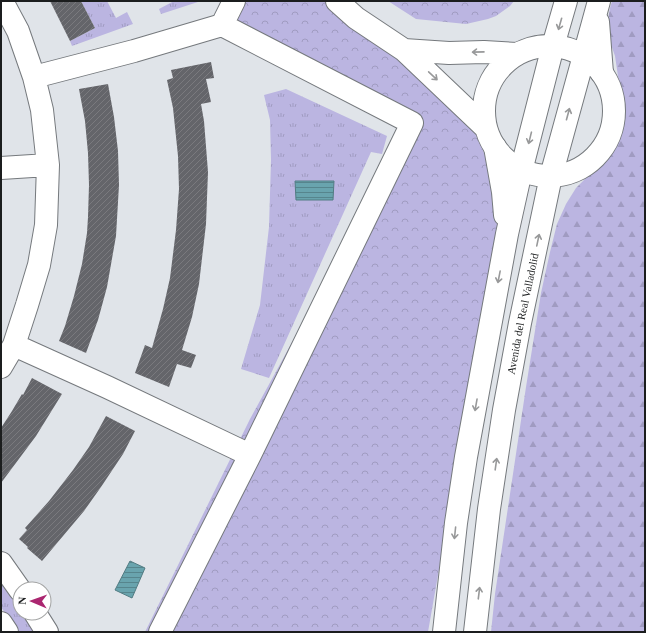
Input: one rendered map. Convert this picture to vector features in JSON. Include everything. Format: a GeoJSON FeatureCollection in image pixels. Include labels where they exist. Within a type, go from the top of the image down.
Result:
{"type":"FeatureCollection","features":[{"type":"Feature","properties":{"kind":"main road"},"geometry":{"type":"LineString","coordinates":[[1,367],[14,345],[39,265],[46,225],[48,165],[42,110],[34,77],[18,31],[2,1]]}},
{"type":"Feature","properties":{"kind":"main road"},"geometry":{"type":"LineString","coordinates":[[222,24],[234,1]]}},
{"type":"Feature","properties":{"kind":"main road"},"geometry":{"type":"LineString","coordinates":[[337,1],[356,18],[404,50],[486,128]]}},
{"type":"Feature","properties":{"kind":"main road"},"geometry":{"type":"LineString","coordinates":[[444,632],[456,523],[470,434],[507,234],[521,170],[566,1]]}},
{"type":"Feature","properties":{"kind":"main road"},"geometry":{"type":"LineString","coordinates":[[598,3],[602,73]]}},
{"type":"Feature","properties":{"kind":"main road","name":"Avenida del Real Valladolid"},"geometry":{"type":"LineString","coordinates":[[475,632],[489,509],[504,410],[520,323],[551,176],[598,3]]}},
{"type":"Feature","properties":{"kind":"main road"},"geometry":{"type":"LineString","coordinates":[[34,77],[134,51],[222,24],[412,123],[250,455],[160,632]]}},
{"type":"Feature","properties":{"kind":"main road"},"geometry":{"type":"LineString","coordinates":[[553,46],[570,49],[584,56],[602,73],[611,89],[614,112],[613,124],[610,135],[604,146],[597,155],[578,170],[565,175],[537,176],[512,165],[503,157],[495,147],[486,128],[484,112],[486,96],[490,83],[501,67],[517,54],[532,48],[553,46]]}},
{"type":"Feature","properties":{"kind":"main road"},"geometry":{"type":"LineString","coordinates":[[404,50],[449,53],[484,52],[517,54]]}},
{"type":"Feature","properties":{"kind":"main road"},"geometry":{"type":"LineString","coordinates":[[495,147],[504,192],[507,234]]}},
{"type":"Feature","properties":{"kind":"main road"},"geometry":{"type":"LineString","coordinates":[[1,174],[1,167],[48,165]]}},
{"type":"Feature","properties":{"kind":"main road"},"geometry":{"type":"LineString","coordinates":[[14,345],[107,387],[250,455]]}},
{"type":"Feature","properties":{"kind":"main road"},"geometry":{"type":"LineString","coordinates":[[1,563],[14,581]]}},
{"type":"Feature","properties":{"kind":"main road"},"geometry":{"type":"LineString","coordinates":[[40,621],[47,632]]}},
{"type":"Feature","properties":{"kind":"main road"},"geometry":{"type":"LineString","coordinates":[[1,622],[7,632]]}},
{"type":"Feature","properties":{"kind":"green space"},"geometry":{"type":"Polygon","coordinates":[[[81,1],[107,1],[116,18],[127,12],[133,24],[72,46],[70,41],[95,28],[81,1]]]}},
{"type":"Feature","properties":{"kind":"green space"},"geometry":{"type":"Polygon","coordinates":[[[174,1],[201,1],[161,14],[159,9],[174,1]]]}},
{"type":"Feature","properties":{"kind":"green space"},"geometry":{"type":"Polygon","coordinates":[[[239,1],[329,1],[398,58],[478,134],[490,172],[499,228],[428,632],[145,632],[250,419],[412,123],[222,25],[239,1]]]}},
{"type":"Feature","properties":{"kind":"green space"},"geometry":{"type":"Polygon","coordinates":[[[388,1],[514,1],[510,6],[496,16],[466,24],[416,19],[388,1]]]}},
{"type":"Feature","properties":{"kind":"green space"},"geometry":{"type":"Polygon","coordinates":[[[612,1],[645,1],[645,632],[491,632],[495,594],[541,293],[557,224],[566,204],[576,188],[611,153],[619,139],[623,123],[623,110],[615,56],[606,30],[612,1]]]}},
{"type":"Feature","properties":{"kind":"green space"},"geometry":{"type":"Polygon","coordinates":[[[286,89],[387,136],[382,154],[371,152],[269,378],[241,369],[260,305],[269,227],[271,160],[270,120],[264,95],[286,89]]]}},
{"type":"Feature","properties":{"kind":"green space"},"geometry":{"type":"Polygon","coordinates":[[[1,579],[12,595],[12,621],[29,621],[37,632],[18,632],[1,607],[1,579]]]}},
{"type":"Feature","properties":{"kind":"water"},"geometry":{"type":"Polygon","coordinates":[[[295,181],[334,181],[333,200],[296,200],[295,181]]]}},
{"type":"Feature","properties":{"kind":"water"},"geometry":{"type":"Polygon","coordinates":[[[130,561],[145,568],[132,598],[115,590],[130,561]]]}},
{"type":"Feature","properties":{"kind":"building"},"geometry":{"type":"Polygon","coordinates":[[[50,1],[81,1],[95,28],[70,41],[50,1]]]}},
{"type":"Feature","properties":{"kind":"building"},"geometry":{"type":"Polygon","coordinates":[[[211,62],[214,78],[206,79],[211,102],[201,104],[204,121],[208,172],[206,224],[199,284],[192,317],[182,350],[196,355],[191,368],[177,364],[169,387],[135,373],[145,345],[152,348],[170,278],[176,230],[179,189],[178,156],[173,108],[167,80],[173,78],[171,70],[211,62]]]}},
{"type":"Feature","properties":{"kind":"building"},"geometry":{"type":"Polygon","coordinates":[[[108,84],[118,151],[119,185],[116,236],[107,287],[98,320],[86,353],[59,341],[74,296],[82,264],[87,233],[89,185],[88,153],[85,121],[79,89],[108,84]]]}},
{"type":"Feature","properties":{"kind":"building"},"geometry":{"type":"Polygon","coordinates":[[[32,378],[62,394],[36,436],[1,483],[1,428],[22,394],[23,395],[32,378]]]}},
{"type":"Feature","properties":{"kind":"building"},"geometry":{"type":"Polygon","coordinates":[[[106,416],[135,431],[123,454],[84,511],[42,561],[19,539],[27,530],[25,528],[49,501],[73,470],[89,447],[106,416]]]}}]}
